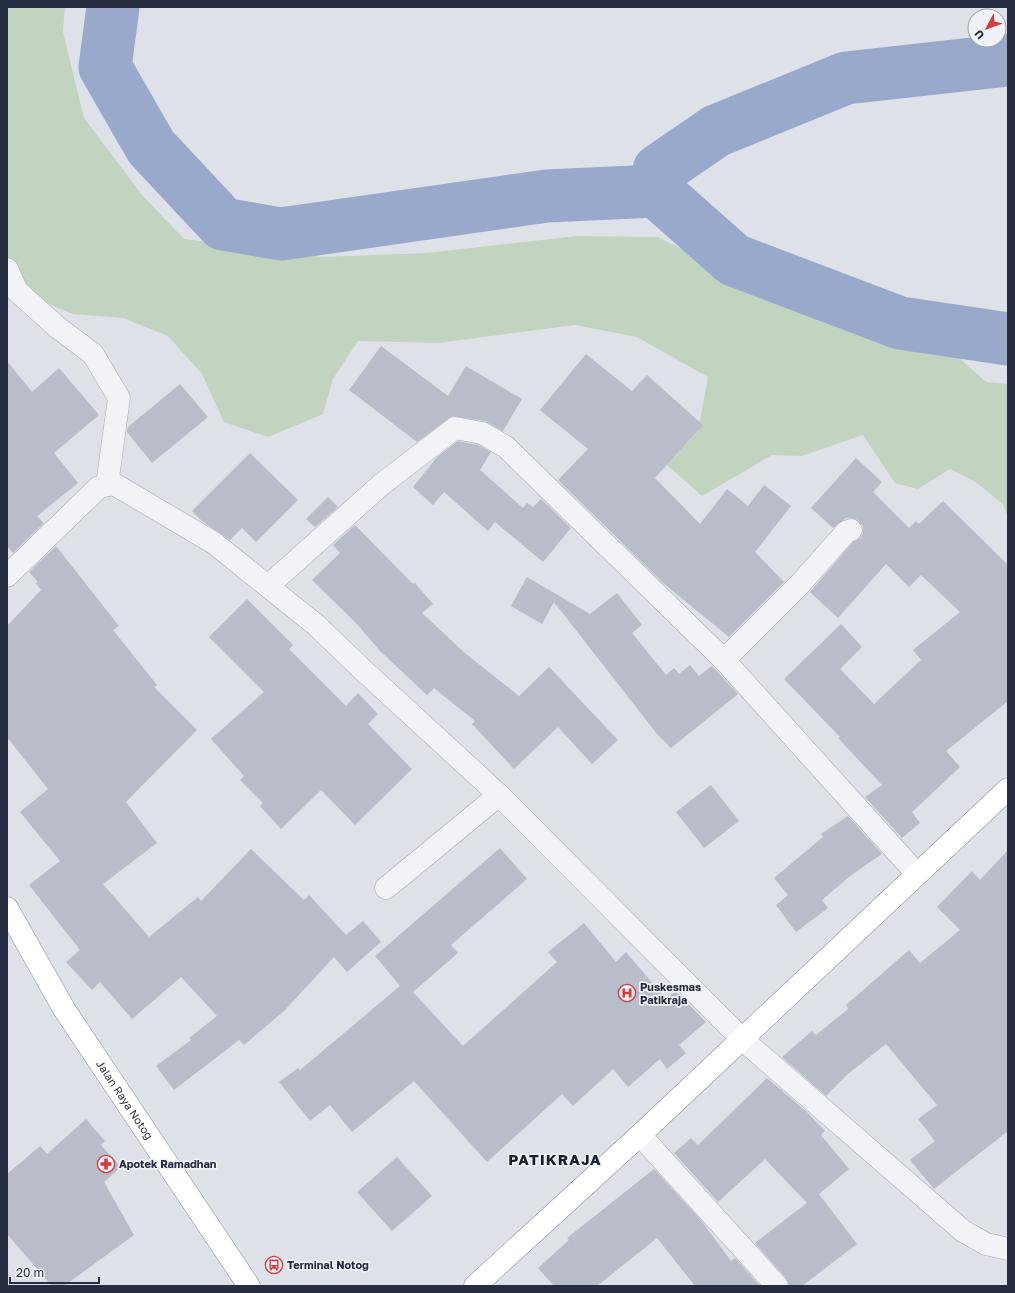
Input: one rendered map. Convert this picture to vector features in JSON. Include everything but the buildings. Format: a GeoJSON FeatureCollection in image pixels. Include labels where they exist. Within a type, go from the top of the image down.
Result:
{"type":"FeatureCollection","features":[{"type":"Feature","properties":{"kind":"highway"},"geometry":{"type":"LineString","coordinates":[[475,1286],[640,1135],[1008,789]]}},
{"type":"Feature","properties":{"kind":"highway","name":"Jalan Raya Notog"},"geometry":{"type":"LineString","coordinates":[[7,908],[64,1009],[249,1286]]}},
{"type":"Feature","properties":{"kind":"street"},"geometry":{"type":"LineString","coordinates":[[7,269],[18,290],[57,327],[93,354],[119,398],[106,485]]}},
{"type":"Feature","properties":{"kind":"street"},"geometry":{"type":"LineString","coordinates":[[269,586],[382,484],[455,428],[482,433],[506,447],[724,660],[917,874]]}},
{"type":"Feature","properties":{"kind":"street"},"geometry":{"type":"LineString","coordinates":[[7,576],[99,487],[106,485],[114,484],[214,543],[316,625],[499,794],[742,1039],[963,1231],[986,1244],[1008,1249]]}},
{"type":"Feature","properties":{"kind":"street"},"geometry":{"type":"LineString","coordinates":[[724,660],[800,584],[846,532],[851,530]]}},
{"type":"Feature","properties":{"kind":"street"},"geometry":{"type":"LineString","coordinates":[[386,888],[499,794]]}},
{"type":"Feature","properties":{"kind":"street"},"geometry":{"type":"LineString","coordinates":[[640,1135],[777,1286]]}},
{"type":"Feature","properties":{"kind":"green space"},"geometry":{"type":"Polygon","coordinates":[[[7,7],[65,7],[63,32],[84,118],[142,195],[184,239],[322,257],[427,253],[577,236],[658,237],[729,274],[882,332],[956,355],[986,382],[1008,384],[1008,518],[1003,504],[974,481],[950,469],[918,489],[895,483],[863,435],[801,456],[772,455],[702,496],[667,465],[698,431],[708,377],[637,337],[575,325],[438,343],[358,341],[333,379],[323,414],[268,437],[224,422],[202,374],[168,336],[123,318],[73,314],[17,291],[7,269],[7,7]]]}},
{"type":"Feature","properties":{"kind":"waterway"},"geometry":{"type":"LineString","coordinates":[[113,7],[105,67],[151,147],[223,224],[281,234],[547,196],[656,191],[734,260],[900,323],[1008,339]]}},
{"type":"Feature","properties":{"kind":"waterway"},"geometry":{"type":"LineString","coordinates":[[656,191],[659,170],[716,131],[846,78],[1008,60]]}},
{"type":"Feature","properties":{"kind":"place","name":"Puskesmas Patikraja"},"geometry":{"type":"Point","coordinates":[627,993]}},
{"type":"Feature","properties":{"kind":"place","name":"Apotek Ramadhan"},"geometry":{"type":"Point","coordinates":[106,1164]}},
{"type":"Feature","properties":{"kind":"place","name":"Terminal Notog"},"geometry":{"type":"Point","coordinates":[274,1265]}},
{"type":"Feature","properties":{"kind":"district","name":"PATIKRAJA"},"geometry":{"type":"Point","coordinates":[555,1160]}}]}
